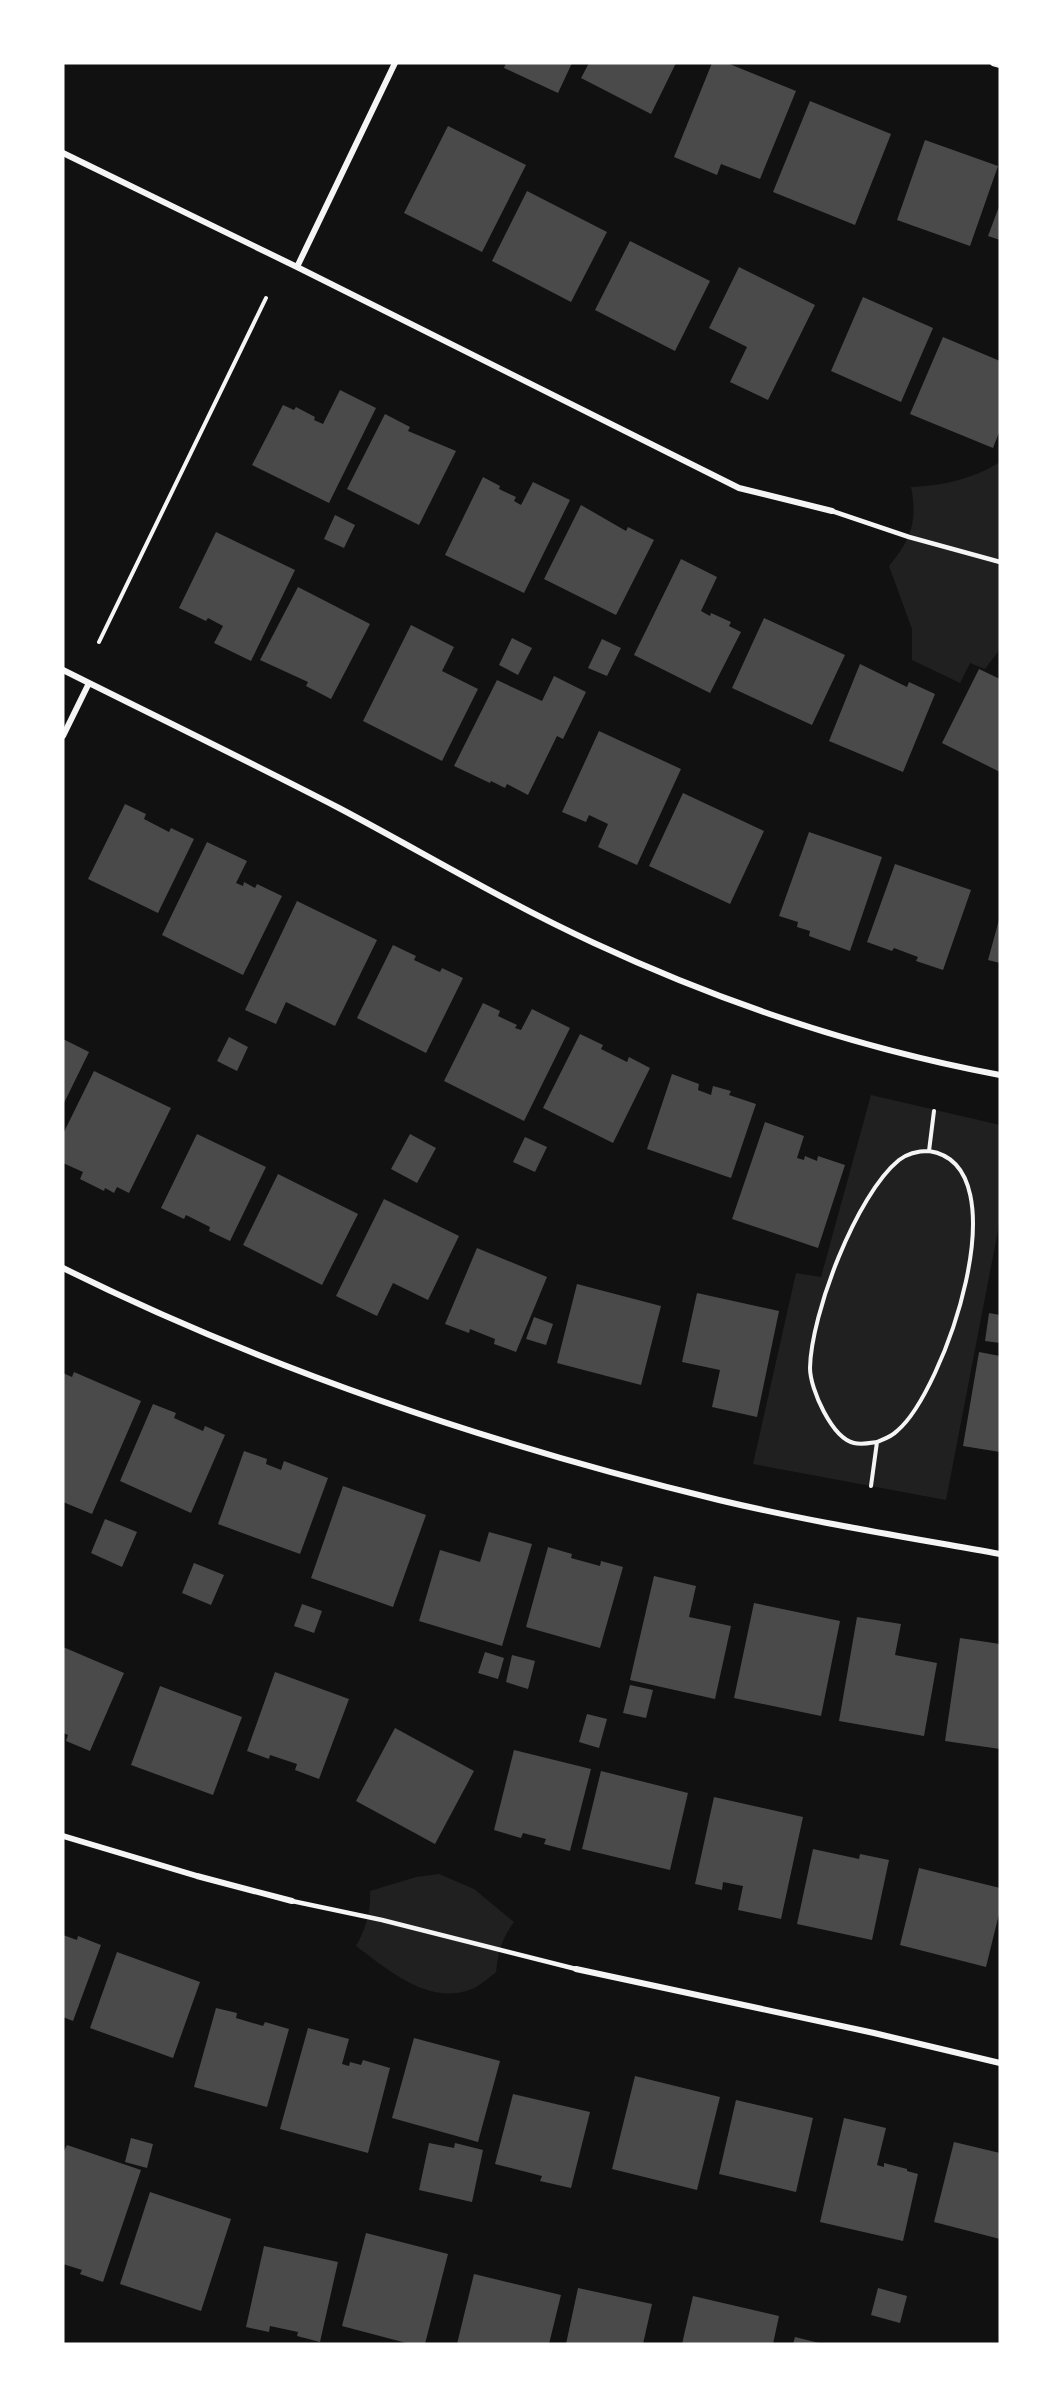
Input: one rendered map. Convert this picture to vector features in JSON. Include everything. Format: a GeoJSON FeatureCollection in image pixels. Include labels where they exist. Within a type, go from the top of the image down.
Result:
{"type":"FeatureCollection","features":[{"type":"Feature","properties":{"kind":"street"},"geometry":{"type":"LineString","coordinates":[[297,267],[395,63]]}},
{"type":"Feature","properties":{"kind":"street"},"geometry":{"type":"LineString","coordinates":[[993,63],[1000,65]]}},
{"type":"Feature","properties":{"kind":"street"},"geometry":{"type":"LineString","coordinates":[[63,153],[739,488],[832,511]]}},
{"type":"Feature","properties":{"kind":"street"},"geometry":{"type":"LineString","coordinates":[[63,670],[336,807],[572,932],[651,969],[780,1017],[858,1041],[924,1059],[1000,1075]]}},
{"type":"Feature","properties":{"kind":"street"},"geometry":{"type":"LineString","coordinates":[[63,736],[89,683]]}},
{"type":"Feature","properties":{"kind":"street"},"geometry":{"type":"LineString","coordinates":[[63,1268],[168,1318],[316,1378],[466,1430],[721,1500],[1000,1554]]}},
{"type":"Feature","properties":{"kind":"street"},"geometry":{"type":"LineString","coordinates":[[63,1836],[197,1876],[292,1901]]}},
{"type":"Feature","properties":{"kind":"street"},"geometry":{"type":"LineString","coordinates":[[576,1969],[874,2033],[1000,2063]]}},
{"type":"Feature","properties":{"kind":"lane"},"geometry":{"type":"LineString","coordinates":[[832,511],[909,537],[1000,562]]}},
{"type":"Feature","properties":{"kind":"lane"},"geometry":{"type":"LineString","coordinates":[[292,1901],[576,1969]]}},
{"type":"Feature","properties":{"kind":"path"},"geometry":{"type":"LineString","coordinates":[[99,642],[266,298]]}},
{"type":"Feature","properties":{"kind":"path"},"geometry":{"type":"LineString","coordinates":[[928,1151],[934,1111]]}},
{"type":"Feature","properties":{"kind":"path"},"geometry":{"type":"LineString","coordinates":[[917,1151],[939,1152],[955,1162],[962,1172],[971,1198],[972,1230],[963,1294],[950,1338],[917,1406],[898,1431],[877,1442],[853,1443],[838,1432],[816,1393],[810,1368],[812,1352],[826,1295],[836,1266],[867,1200],[899,1160],[917,1151]]}},
{"type":"Feature","properties":{"kind":"path"},"geometry":{"type":"LineString","coordinates":[[871,1486],[877,1442]]}},
{"type":"Feature","properties":{"kind":"shaded area"},"geometry":{"type":"Polygon","coordinates":[[[1000,462],[1000,649],[985,669],[970,663],[960,683],[912,660],[912,629],[889,566],[903,547],[911,529],[914,510],[911,487],[957,481],[1000,462]]]}},
{"type":"Feature","properties":{"kind":"shaded area"},"geometry":{"type":"Polygon","coordinates":[[[871,1095],[1000,1125],[1000,1220],[946,1500],[753,1464],[796,1273],[821,1277],[871,1095]]]}},
{"type":"Feature","properties":{"kind":"shaded area"},"geometry":{"type":"Polygon","coordinates":[[[439,1874],[474,1889],[514,1922],[501,1946],[496,1972],[476,1987],[454,1993],[438,1993],[423,1989],[395,1974],[356,1946],[367,1920],[370,1891],[416,1877],[439,1874]]]}},
{"type":"Feature","properties":{"kind":"building"},"geometry":{"type":"Polygon","coordinates":[[[506,63],[572,63],[558,93],[504,68],[506,63]]]}},
{"type":"Feature","properties":{"kind":"building"},"geometry":{"type":"Polygon","coordinates":[[[589,63],[676,63],[651,114],[581,78],[589,63]]]}},
{"type":"Feature","properties":{"kind":"building"},"geometry":{"type":"Polygon","coordinates":[[[712,63],[727,63],[796,91],[760,179],[721,164],[717,175],[674,157],[712,63]]]}},
{"type":"Feature","properties":{"kind":"building"},"geometry":{"type":"Polygon","coordinates":[[[810,101],[891,134],[855,225],[773,192],[810,101]]]}},
{"type":"Feature","properties":{"kind":"building"},"geometry":{"type":"Polygon","coordinates":[[[448,126],[526,165],[482,252],[404,213],[448,126]]]}},
{"type":"Feature","properties":{"kind":"building"},"geometry":{"type":"Polygon","coordinates":[[[925,140],[998,166],[970,246],[897,220],[925,140]]]}},
{"type":"Feature","properties":{"kind":"building"},"geometry":{"type":"Polygon","coordinates":[[[527,191],[607,232],[571,302],[492,261],[527,191]]]}},
{"type":"Feature","properties":{"kind":"building"},"geometry":{"type":"Polygon","coordinates":[[[1000,204],[1000,240],[988,236],[1000,204]]]}},
{"type":"Feature","properties":{"kind":"building"},"geometry":{"type":"Polygon","coordinates":[[[630,241],[710,281],[675,351],[595,310],[630,241]]]}},
{"type":"Feature","properties":{"kind":"building"},"geometry":{"type":"Polygon","coordinates":[[[739,267],[815,305],[768,400],[730,382],[747,347],[709,328],[739,267]]]}},
{"type":"Feature","properties":{"kind":"building"},"geometry":{"type":"Polygon","coordinates":[[[863,297],[933,328],[901,402],[831,371],[863,297]]]}},
{"type":"Feature","properties":{"kind":"building"},"geometry":{"type":"Polygon","coordinates":[[[943,337],[1000,361],[1000,430],[993,448],[910,414],[943,337]]]}},
{"type":"Feature","properties":{"kind":"building"},"geometry":{"type":"Polygon","coordinates":[[[340,390],[376,408],[329,503],[252,465],[283,405],[294,410],[296,407],[323,424],[340,390]]]}},
{"type":"Feature","properties":{"kind":"building"},"geometry":{"type":"Polygon","coordinates":[[[385,414],[410,427],[408,431],[456,451],[419,525],[347,489],[385,414]]]}},
{"type":"Feature","properties":{"kind":"building"},"geometry":{"type":"Polygon","coordinates":[[[483,477],[500,486],[499,489],[516,497],[514,501],[521,505],[533,482],[570,500],[524,593],[445,555],[483,477]]]}},
{"type":"Feature","properties":{"kind":"building"},"geometry":{"type":"Polygon","coordinates":[[[581,505],[626,531],[628,527],[654,540],[616,615],[544,579],[581,505]]]}},
{"type":"Feature","properties":{"kind":"building"},"geometry":{"type":"Polygon","coordinates":[[[335,515],[355,525],[344,548],[324,539],[335,515]]]}},
{"type":"Feature","properties":{"kind":"building"},"geometry":{"type":"Polygon","coordinates":[[[216,532],[295,570],[251,661],[214,643],[223,626],[208,618],[206,621],[179,608],[216,532]]]}},
{"type":"Feature","properties":{"kind":"building"},"geometry":{"type":"Polygon","coordinates":[[[681,559],[717,577],[701,611],[731,622],[729,626],[741,632],[710,693],[634,655],[681,559]]]}},
{"type":"Feature","properties":{"kind":"building"},"geometry":{"type":"Polygon","coordinates":[[[298,587],[370,624],[331,699],[306,686],[308,682],[260,660],[298,587]]]}},
{"type":"Feature","properties":{"kind":"building"},"geometry":{"type":"Polygon","coordinates":[[[764,618],[845,655],[812,725],[732,688],[764,618]]]}},
{"type":"Feature","properties":{"kind":"building"},"geometry":{"type":"Polygon","coordinates":[[[411,625],[454,647],[442,671],[478,689],[442,761],[363,721],[411,625]]]}},
{"type":"Feature","properties":{"kind":"building"},"geometry":{"type":"Polygon","coordinates":[[[512,638],[532,648],[518,675],[499,665],[512,638]]]}},
{"type":"Feature","properties":{"kind":"building"},"geometry":{"type":"Polygon","coordinates":[[[602,639],[621,648],[607,676],[588,668],[602,639]]]}},
{"type":"Feature","properties":{"kind":"building"},"geometry":{"type":"Polygon","coordinates":[[[860,664],[907,687],[909,682],[935,694],[903,772],[829,741],[860,664]]]}},
{"type":"Feature","properties":{"kind":"building"},"geometry":{"type":"Polygon","coordinates":[[[979,669],[1000,679],[1000,772],[942,743],[979,669]]]}},
{"type":"Feature","properties":{"kind":"building"},"geometry":{"type":"Polygon","coordinates":[[[554,676],[586,692],[563,739],[557,736],[528,795],[507,784],[505,788],[491,781],[490,783],[454,766],[497,680],[542,701],[554,676]]]}},
{"type":"Feature","properties":{"kind":"building"},"geometry":{"type":"Polygon","coordinates":[[[599,731],[681,769],[637,865],[598,847],[608,824],[589,815],[586,822],[562,812],[599,731]]]}},
{"type":"Feature","properties":{"kind":"building"},"geometry":{"type":"Polygon","coordinates":[[[683,793],[764,831],[730,904],[649,866],[683,793]]]}},
{"type":"Feature","properties":{"kind":"building"},"geometry":{"type":"Polygon","coordinates":[[[125,804],[146,814],[144,819],[169,832],[171,828],[194,839],[158,913],[88,879],[125,804]]]}},
{"type":"Feature","properties":{"kind":"building"},"geometry":{"type":"Polygon","coordinates":[[[809,832],[882,857],[850,951],[809,936],[810,931],[797,927],[798,922],[779,916],[809,832]]]}},
{"type":"Feature","properties":{"kind":"building"},"geometry":{"type":"Polygon","coordinates":[[[207,842],[247,861],[236,883],[243,886],[244,882],[255,888],[257,884],[282,896],[243,975],[162,935],[207,842]]]}},
{"type":"Feature","properties":{"kind":"building"},"geometry":{"type":"Polygon","coordinates":[[[895,864],[971,890],[943,970],[916,961],[918,957],[894,948],[892,951],[867,942],[895,864]]]}},
{"type":"Feature","properties":{"kind":"building"},"geometry":{"type":"Polygon","coordinates":[[[297,901],[377,940],[335,1026],[286,1002],[276,1024],[245,1010],[297,901]]]}},
{"type":"Feature","properties":{"kind":"building"},"geometry":{"type":"Polygon","coordinates":[[[1000,920],[1000,963],[988,960],[1000,920]]]}},
{"type":"Feature","properties":{"kind":"building"},"geometry":{"type":"Polygon","coordinates":[[[393,945],[416,956],[414,960],[440,972],[442,968],[463,978],[426,1053],[357,1018],[393,945]]]}},
{"type":"Feature","properties":{"kind":"building"},"geometry":{"type":"Polygon","coordinates":[[[483,1003],[500,1011],[498,1016],[517,1025],[515,1028],[521,1030],[532,1009],[570,1028],[524,1121],[444,1081],[483,1003]]]}},
{"type":"Feature","properties":{"kind":"building"},"geometry":{"type":"Polygon","coordinates":[[[580,1034],[603,1045],[601,1049],[627,1062],[629,1057],[650,1068],[613,1143],[543,1108],[580,1034]]]}},
{"type":"Feature","properties":{"kind":"building"},"geometry":{"type":"Polygon","coordinates":[[[229,1037],[248,1047],[237,1071],[217,1061],[229,1037]]]}},
{"type":"Feature","properties":{"kind":"building"},"geometry":{"type":"Polygon","coordinates":[[[63,1039],[89,1052],[63,1105],[63,1039]]]}},
{"type":"Feature","properties":{"kind":"building"},"geometry":{"type":"Polygon","coordinates":[[[94,1071],[171,1108],[129,1193],[117,1187],[114,1193],[105,1188],[104,1191],[80,1179],[83,1172],[63,1163],[63,1134],[94,1071]]]}},
{"type":"Feature","properties":{"kind":"building"},"geometry":{"type":"Polygon","coordinates":[[[672,1074],[699,1084],[698,1090],[711,1095],[713,1086],[731,1091],[729,1095],[756,1104],[731,1178],[647,1149],[672,1074]]]}},
{"type":"Feature","properties":{"kind":"building"},"geometry":{"type":"Polygon","coordinates":[[[765,1122],[804,1136],[797,1158],[804,1160],[805,1156],[817,1161],[818,1156],[845,1165],[818,1248],[732,1219],[765,1122]]]}},
{"type":"Feature","properties":{"kind":"building"},"geometry":{"type":"Polygon","coordinates":[[[197,1134],[266,1167],[230,1241],[209,1231],[210,1227],[186,1215],[184,1219],[161,1208],[197,1134]]]}},
{"type":"Feature","properties":{"kind":"building"},"geometry":{"type":"Polygon","coordinates":[[[410,1134],[436,1148],[417,1183],[391,1169],[410,1134]]]}},
{"type":"Feature","properties":{"kind":"building"},"geometry":{"type":"Polygon","coordinates":[[[525,1137],[547,1147],[535,1172],[513,1162],[525,1137]]]}},
{"type":"Feature","properties":{"kind":"building"},"geometry":{"type":"Polygon","coordinates":[[[278,1174],[358,1214],[322,1285],[243,1245],[278,1174]]]}},
{"type":"Feature","properties":{"kind":"building"},"geometry":{"type":"Polygon","coordinates":[[[384,1199],[459,1236],[428,1300],[393,1283],[377,1316],[336,1296],[384,1199]]]}},
{"type":"Feature","properties":{"kind":"building"},"geometry":{"type":"Polygon","coordinates":[[[477,1248],[547,1277],[516,1352],[494,1344],[495,1339],[470,1329],[469,1333],[445,1324],[477,1248]]]}},
{"type":"Feature","properties":{"kind":"building"},"geometry":{"type":"Polygon","coordinates":[[[577,1284],[661,1306],[641,1385],[557,1363],[577,1284]]]}},
{"type":"Feature","properties":{"kind":"building"},"geometry":{"type":"Polygon","coordinates":[[[697,1293],[779,1311],[757,1417],[712,1407],[720,1370],[682,1362],[697,1293]]]}},
{"type":"Feature","properties":{"kind":"building"},"geometry":{"type":"Polygon","coordinates":[[[989,1313],[1000,1315],[1000,1343],[985,1341],[989,1313]]]}},
{"type":"Feature","properties":{"kind":"building"},"geometry":{"type":"Polygon","coordinates":[[[534,1317],[553,1324],[546,1345],[526,1339],[534,1317]]]}},
{"type":"Feature","properties":{"kind":"building"},"geometry":{"type":"Polygon","coordinates":[[[979,1352],[1000,1356],[1000,1452],[963,1446],[979,1352]]]}},
{"type":"Feature","properties":{"kind":"building"},"geometry":{"type":"Polygon","coordinates":[[[74,1372],[141,1401],[92,1514],[63,1502],[63,1373],[72,1377],[74,1372]]]}},
{"type":"Feature","properties":{"kind":"building"},"geometry":{"type":"Polygon","coordinates":[[[153,1404],[176,1413],[174,1418],[203,1431],[205,1426],[225,1435],[191,1513],[120,1481],[153,1404]]]}},
{"type":"Feature","properties":{"kind":"building"},"geometry":{"type":"Polygon","coordinates":[[[244,1451],[267,1459],[266,1464],[281,1470],[284,1461],[328,1478],[300,1554],[218,1524],[244,1451]]]}},
{"type":"Feature","properties":{"kind":"building"},"geometry":{"type":"Polygon","coordinates":[[[343,1486],[426,1515],[393,1607],[311,1578],[343,1486]]]}},
{"type":"Feature","properties":{"kind":"building"},"geometry":{"type":"Polygon","coordinates":[[[105,1519],[137,1532],[122,1567],[91,1553],[105,1519]]]}},
{"type":"Feature","properties":{"kind":"building"},"geometry":{"type":"Polygon","coordinates":[[[489,1532],[532,1544],[502,1646],[419,1621],[440,1550],[480,1562],[489,1532]]]}},
{"type":"Feature","properties":{"kind":"building"},"geometry":{"type":"Polygon","coordinates":[[[548,1547],[572,1554],[571,1558],[600,1566],[601,1561],[623,1567],[600,1648],[526,1627],[548,1547]]]}},
{"type":"Feature","properties":{"kind":"building"},"geometry":{"type":"Polygon","coordinates":[[[194,1563],[224,1575],[211,1605],[182,1593],[194,1563]]]}},
{"type":"Feature","properties":{"kind":"building"},"geometry":{"type":"Polygon","coordinates":[[[654,1576],[696,1586],[689,1617],[731,1626],[715,1699],[630,1680],[654,1576]]]}},
{"type":"Feature","properties":{"kind":"building"},"geometry":{"type":"Polygon","coordinates":[[[754,1603],[840,1621],[821,1716],[734,1698],[754,1603]]]}},
{"type":"Feature","properties":{"kind":"building"},"geometry":{"type":"Polygon","coordinates":[[[302,1604],[322,1611],[314,1633],[294,1626],[302,1604]]]}},
{"type":"Feature","properties":{"kind":"building"},"geometry":{"type":"Polygon","coordinates":[[[857,1617],[901,1624],[895,1655],[937,1663],[924,1736],[839,1721],[857,1617]]]}},
{"type":"Feature","properties":{"kind":"building"},"geometry":{"type":"Polygon","coordinates":[[[960,1638],[1000,1644],[1000,1749],[945,1741],[960,1638]]]}},
{"type":"Feature","properties":{"kind":"building"},"geometry":{"type":"Polygon","coordinates":[[[63,1647],[124,1673],[90,1751],[66,1741],[68,1735],[63,1733],[63,1647]]]}},
{"type":"Feature","properties":{"kind":"building"},"geometry":{"type":"Polygon","coordinates":[[[485,1652],[504,1658],[498,1679],[478,1673],[485,1652]]]}},
{"type":"Feature","properties":{"kind":"building"},"geometry":{"type":"Polygon","coordinates":[[[512,1655],[535,1661],[528,1689],[506,1682],[512,1655]]]}},
{"type":"Feature","properties":{"kind":"building"},"geometry":{"type":"Polygon","coordinates":[[[275,1672],[349,1699],[319,1779],[295,1770],[297,1764],[270,1755],[269,1759],[247,1751],[275,1672]]]}},
{"type":"Feature","properties":{"kind":"building"},"geometry":{"type":"Polygon","coordinates":[[[630,1685],[653,1690],[646,1718],[623,1713],[630,1685]]]}},
{"type":"Feature","properties":{"kind":"building"},"geometry":{"type":"Polygon","coordinates":[[[160,1686],[242,1717],[213,1795],[131,1765],[160,1686]]]}},
{"type":"Feature","properties":{"kind":"building"},"geometry":{"type":"Polygon","coordinates":[[[587,1714],[607,1719],[599,1748],[579,1742],[587,1714]]]}},
{"type":"Feature","properties":{"kind":"building"},"geometry":{"type":"Polygon","coordinates":[[[395,1728],[474,1771],[435,1844],[356,1801],[395,1728]]]}},
{"type":"Feature","properties":{"kind":"building"},"geometry":{"type":"Polygon","coordinates":[[[514,1750],[591,1769],[570,1851],[544,1844],[546,1839],[523,1833],[521,1838],[494,1830],[514,1750]]]}},
{"type":"Feature","properties":{"kind":"building"},"geometry":{"type":"Polygon","coordinates":[[[601,1771],[688,1793],[670,1870],[582,1849],[601,1771]]]}},
{"type":"Feature","properties":{"kind":"building"},"geometry":{"type":"Polygon","coordinates":[[[714,1797],[803,1817],[781,1919],[738,1910],[743,1886],[723,1882],[722,1890],[695,1884],[714,1797]]]}},
{"type":"Feature","properties":{"kind":"building"},"geometry":{"type":"Polygon","coordinates":[[[813,1849],[859,1859],[860,1854],[889,1860],[872,1940],[797,1924],[813,1849]]]}},
{"type":"Feature","properties":{"kind":"building"},"geometry":{"type":"Polygon","coordinates":[[[919,1868],[1000,1888],[1000,1910],[986,1967],[900,1945],[919,1868]]]}},
{"type":"Feature","properties":{"kind":"building"},"geometry":{"type":"Polygon","coordinates":[[[63,1935],[77,1940],[78,1936],[101,1945],[73,2021],[63,2017],[63,1935]]]}},
{"type":"Feature","properties":{"kind":"building"},"geometry":{"type":"Polygon","coordinates":[[[117,1952],[200,1982],[173,2058],[90,2028],[117,1952]]]}},
{"type":"Feature","properties":{"kind":"building"},"geometry":{"type":"Polygon","coordinates":[[[216,2008],[237,2013],[236,2018],[263,2026],[265,2022],[289,2029],[267,2107],[194,2087],[216,2008]]]}},
{"type":"Feature","properties":{"kind":"building"},"geometry":{"type":"Polygon","coordinates":[[[308,2028],[349,2039],[342,2064],[349,2066],[350,2062],[361,2065],[363,2060],[390,2068],[368,2153],[280,2129],[308,2028]]]}},
{"type":"Feature","properties":{"kind":"building"},"geometry":{"type":"Polygon","coordinates":[[[414,2038],[500,2061],[478,2142],[392,2118],[414,2038]]]}},
{"type":"Feature","properties":{"kind":"building"},"geometry":{"type":"Polygon","coordinates":[[[635,2076],[720,2097],[697,2190],[612,2169],[635,2076]]]}},
{"type":"Feature","properties":{"kind":"building"},"geometry":{"type":"Polygon","coordinates":[[[513,2094],[590,2112],[571,2188],[540,2181],[542,2176],[495,2164],[513,2094]]]}},
{"type":"Feature","properties":{"kind":"building"},"geometry":{"type":"Polygon","coordinates":[[[736,2100],[813,2118],[796,2192],[719,2174],[736,2100]]]}},
{"type":"Feature","properties":{"kind":"building"},"geometry":{"type":"Polygon","coordinates":[[[844,2118],[886,2128],[877,2165],[884,2167],[884,2163],[918,2174],[903,2241],[820,2222],[844,2118]]]}},
{"type":"Feature","properties":{"kind":"building"},"geometry":{"type":"Polygon","coordinates":[[[131,2138],[153,2144],[147,2168],[125,2162],[131,2138]]]}},
{"type":"Feature","properties":{"kind":"building"},"geometry":{"type":"Polygon","coordinates":[[[954,2142],[1000,2153],[1000,2239],[934,2222],[954,2142]]]}},
{"type":"Feature","properties":{"kind":"building"},"geometry":{"type":"Polygon","coordinates":[[[429,2143],[454,2148],[455,2143],[483,2150],[472,2202],[419,2190],[429,2143]]]}},
{"type":"Feature","properties":{"kind":"building"},"geometry":{"type":"Polygon","coordinates":[[[67,2145],[141,2170],[103,2282],[80,2274],[82,2270],[63,2264],[63,2153],[67,2145]]]}},
{"type":"Feature","properties":{"kind":"building"},"geometry":{"type":"Polygon","coordinates":[[[150,2192],[231,2219],[201,2311],[120,2284],[150,2192]]]}},
{"type":"Feature","properties":{"kind":"building"},"geometry":{"type":"Polygon","coordinates":[[[366,2233],[448,2254],[425,2344],[410,2344],[342,2326],[366,2233]]]}},
{"type":"Feature","properties":{"kind":"building"},"geometry":{"type":"Polygon","coordinates":[[[264,2246],[338,2262],[320,2342],[297,2336],[298,2332],[270,2326],[269,2332],[246,2327],[264,2246]]]}},
{"type":"Feature","properties":{"kind":"building"},"geometry":{"type":"Polygon","coordinates":[[[474,2274],[561,2295],[549,2344],[457,2344],[474,2274]]]}},
{"type":"Feature","properties":{"kind":"building"},"geometry":{"type":"Polygon","coordinates":[[[578,2288],[652,2304],[643,2344],[566,2344],[578,2288]]]}},
{"type":"Feature","properties":{"kind":"building"},"geometry":{"type":"Polygon","coordinates":[[[878,2288],[907,2296],[900,2323],[871,2315],[878,2288]]]}},
{"type":"Feature","properties":{"kind":"building"},"geometry":{"type":"Polygon","coordinates":[[[693,2296],[779,2316],[773,2344],[682,2344],[693,2296]]]}},
{"type":"Feature","properties":{"kind":"building"},"geometry":{"type":"Polygon","coordinates":[[[795,2337],[819,2343],[819,2344],[793,2344],[795,2337]]]}}]}
